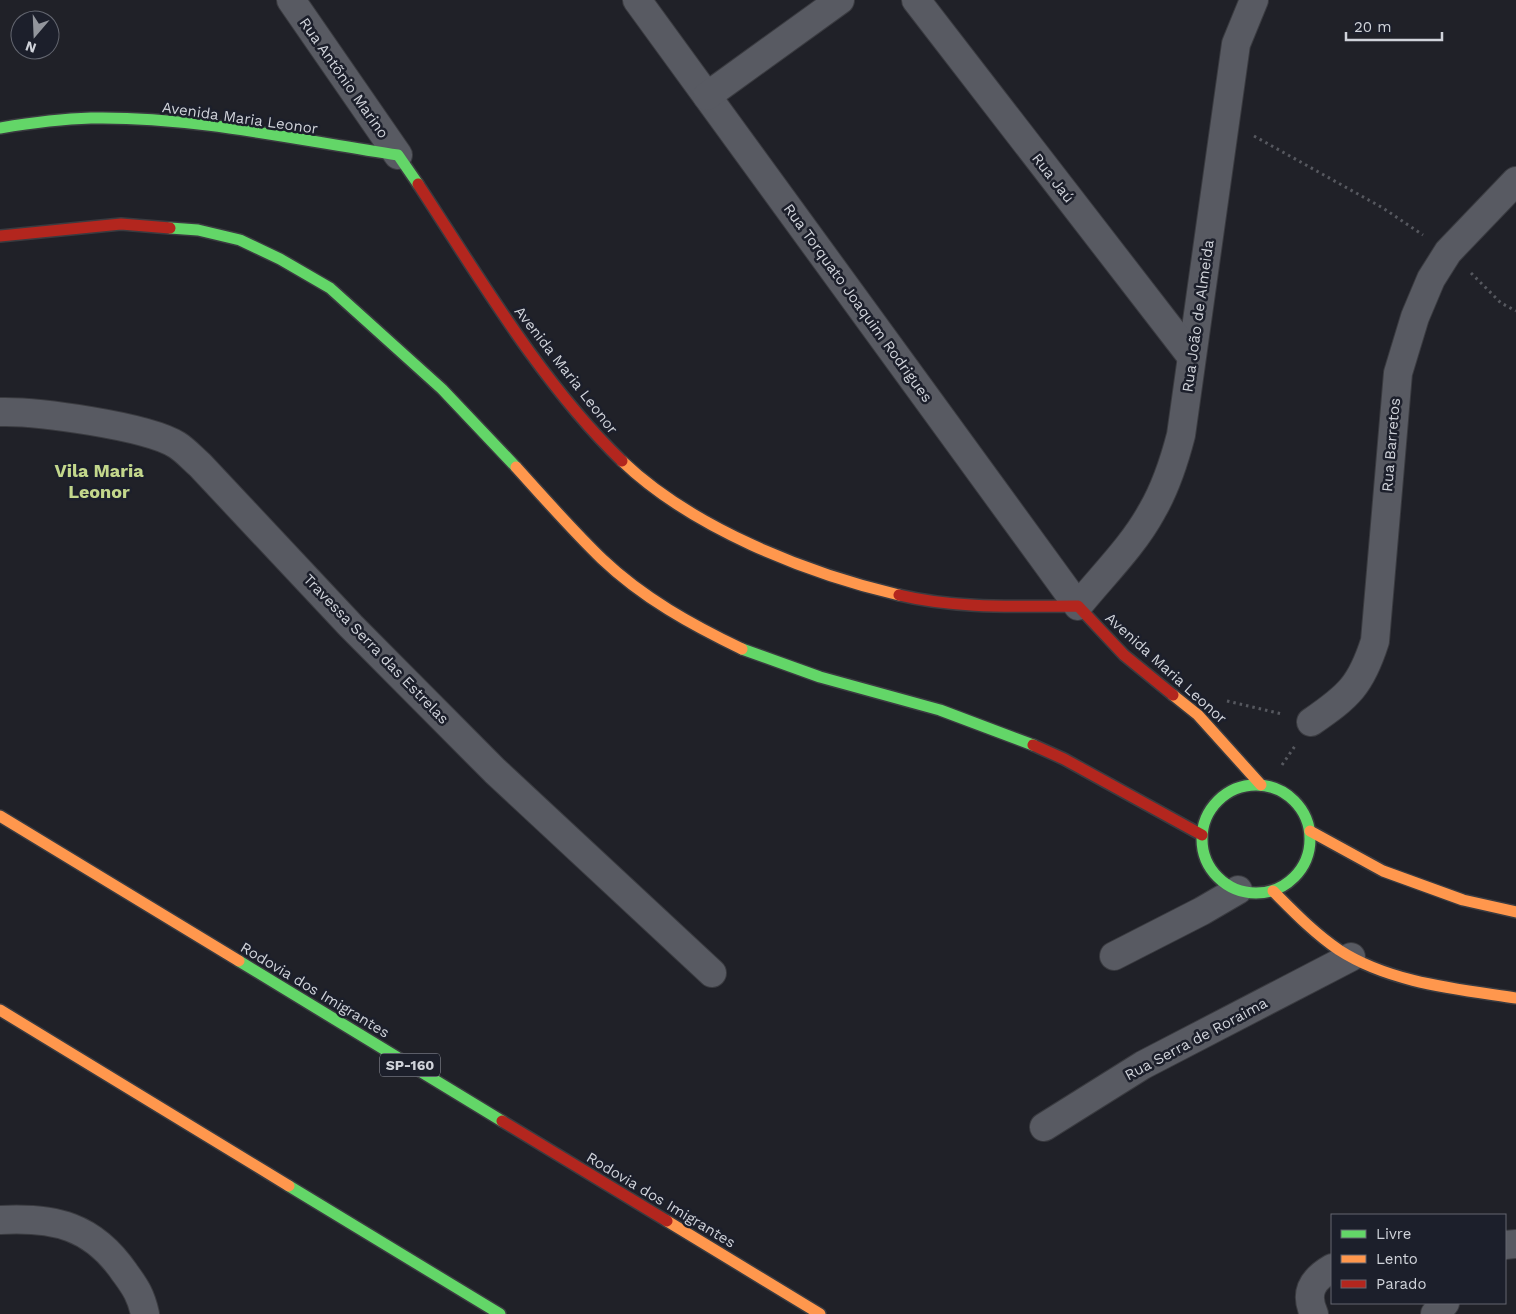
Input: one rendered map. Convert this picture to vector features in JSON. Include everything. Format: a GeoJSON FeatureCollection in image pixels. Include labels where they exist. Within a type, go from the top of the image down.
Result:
{"type":"FeatureCollection","features":[{"type":"Feature","properties":{"kind":"main road","name":"Avenida Maria Leonor"},"geometry":{"type":"LineString","coordinates":[[0,128],[92,118],[138,120],[201,125],[398,155],[516,332],[593,434],[639,478],[708,523],[817,572],[912,598],[985,606],[1078,606],[1124,655],[1198,715],[1265,786]]}},
{"type":"Feature","properties":{"kind":"main road"},"geometry":{"type":"LineString","coordinates":[[0,236],[121,224],[198,230],[240,240],[280,259],[330,288],[442,389],[602,559],[643,593],[696,627],[756,656],[820,677],[940,710],[1013,736],[1064,758],[1202,835]]}},
{"type":"Feature","properties":{"kind":"main road"},"geometry":{"type":"LineString","coordinates":[[1244,786],[1265,786],[1283,792],[1296,802],[1305,816],[1310,831],[1311,846],[1302,867],[1287,884],[1273,890],[1256,893],[1238,890],[1223,882],[1211,868],[1204,852],[1202,835],[1206,818],[1215,803],[1228,792],[1244,786]]}},
{"type":"Feature","properties":{"kind":"main road","name":"Rodovia dos Imigrantes"},"geometry":{"type":"LineString","coordinates":[[0,816],[820,1314]]}},
{"type":"Feature","properties":{"kind":"main road"},"geometry":{"type":"LineString","coordinates":[[1310,831],[1390,875],[1463,900],[1516,912]]}},
{"type":"Feature","properties":{"kind":"main road"},"geometry":{"type":"LineString","coordinates":[[1273,890],[1320,935],[1351,957],[1400,976],[1516,998]]}},
{"type":"Feature","properties":{"kind":"main road"},"geometry":{"type":"LineString","coordinates":[[0,1010],[500,1314]]}},
{"type":"Feature","properties":{"kind":"street","name":"Rua Antõnio Marino"},"geometry":{"type":"LineString","coordinates":[[291,0],[398,155]]}},
{"type":"Feature","properties":{"kind":"street","name":"Rua Torquato Joaquim Rodrigues"},"geometry":{"type":"LineString","coordinates":[[637,0],[1078,606]]}},
{"type":"Feature","properties":{"kind":"street"},"geometry":{"type":"LineString","coordinates":[[707,96],[840,0]]}},
{"type":"Feature","properties":{"kind":"street","name":"Rua Jaú"},"geometry":{"type":"LineString","coordinates":[[916,0],[1192,356]]}},
{"type":"Feature","properties":{"kind":"street","name":"Rua João de Almeida"},"geometry":{"type":"LineString","coordinates":[[1078,606],[1127,547],[1152,512],[1172,468],[1181,435],[1236,44],[1254,0]]}},
{"type":"Feature","properties":{"kind":"street","name":"Rua Barretos"},"geometry":{"type":"LineString","coordinates":[[1311,722],[1352,691],[1366,669],[1375,641],[1398,373],[1415,317],[1431,279],[1448,252],[1516,181]]}},
{"type":"Feature","properties":{"kind":"street","name":"Travessa Serra das Estrelas"},"geometry":{"type":"LineString","coordinates":[[0,412],[98,422],[146,433],[176,444],[200,465],[352,626],[495,771],[712,973]]}},
{"type":"Feature","properties":{"kind":"street"},"geometry":{"type":"LineString","coordinates":[[1114,956],[1202,911],[1238,890]]}},
{"type":"Feature","properties":{"kind":"street","name":"Rua Serra de Roraima"},"geometry":{"type":"LineString","coordinates":[[1044,1126],[1143,1065],[1351,957]]}},
{"type":"Feature","properties":{"kind":"street"},"geometry":{"type":"LineString","coordinates":[[0,1220],[21,1219],[65,1225],[90,1236],[111,1252],[143,1305]]}},
{"type":"Feature","properties":{"kind":"street"},"geometry":{"type":"LineString","coordinates":[[1314,1314],[1310,1290],[1319,1276],[1331,1269]]}},
{"type":"Feature","properties":{"kind":"street"},"geometry":{"type":"LineString","coordinates":[[1435,1314],[1444,1304]]}},
{"type":"Feature","properties":{"kind":"path"},"geometry":{"type":"LineString","coordinates":[[1226,120],[1383,208],[1448,252],[1501,303],[1516,311]]}},
{"type":"Feature","properties":{"kind":"path"},"geometry":{"type":"LineString","coordinates":[[1217,698],[1311,722],[1265,786]]}},
{"type":"Feature","properties":{"kind":"traffic: fast"},"geometry":{"type":"LineString","coordinates":[[0,128],[68,119],[129,118],[245,130],[398,155],[418,184]]}},
{"type":"Feature","properties":{"kind":"traffic: fast"},"geometry":{"type":"LineString","coordinates":[[170,228],[198,230],[240,240],[280,259],[330,288],[442,389],[516,467]]}},
{"type":"Feature","properties":{"kind":"traffic: fast"},"geometry":{"type":"LineString","coordinates":[[742,649],[820,677],[940,710],[1033,745]]}},
{"type":"Feature","properties":{"kind":"traffic: fast"},"geometry":{"type":"LineString","coordinates":[[1256,785],[1277,789],[1294,801],[1306,818],[1310,839],[1306,860],[1294,877],[1277,889],[1256,893],[1235,889],[1218,877],[1206,860],[1202,839],[1206,818],[1218,801],[1235,789],[1256,785]]}},
{"type":"Feature","properties":{"kind":"traffic: fast"},"geometry":{"type":"LineString","coordinates":[[239,961],[502,1121]]}},
{"type":"Feature","properties":{"kind":"traffic: fast"},"geometry":{"type":"LineString","coordinates":[[289,1186],[500,1314]]}},
{"type":"Feature","properties":{"kind":"traffic: slow"},"geometry":{"type":"LineString","coordinates":[[622,461],[650,485],[682,507],[752,545],[826,574],[899,595]]}},
{"type":"Feature","properties":{"kind":"traffic: slow"},"geometry":{"type":"LineString","coordinates":[[516,467],[580,537],[602,559],[634,586],[669,610],[742,649]]}},
{"type":"Feature","properties":{"kind":"traffic: slow"},"geometry":{"type":"LineString","coordinates":[[1173,695],[1198,715],[1261,785]]}},
{"type":"Feature","properties":{"kind":"traffic: slow"},"geometry":{"type":"LineString","coordinates":[[0,816],[239,961]]}},
{"type":"Feature","properties":{"kind":"traffic: slow"},"geometry":{"type":"LineString","coordinates":[[1310,831],[1383,871],[1463,900],[1516,912]]}},
{"type":"Feature","properties":{"kind":"traffic: slow"},"geometry":{"type":"LineString","coordinates":[[1273,891],[1321,937],[1359,961],[1380,970],[1424,983],[1516,998]]}},
{"type":"Feature","properties":{"kind":"traffic: slow"},"geometry":{"type":"LineString","coordinates":[[0,1010],[289,1186]]}},
{"type":"Feature","properties":{"kind":"traffic: slow"},"geometry":{"type":"LineString","coordinates":[[667,1221],[820,1314]]}},
{"type":"Feature","properties":{"kind":"traffic: jam"},"geometry":{"type":"LineString","coordinates":[[418,184],[488,292],[538,364],[593,431],[622,461]]}},
{"type":"Feature","properties":{"kind":"traffic: jam"},"geometry":{"type":"LineString","coordinates":[[0,236],[121,224],[170,228]]}},
{"type":"Feature","properties":{"kind":"traffic: jam"},"geometry":{"type":"LineString","coordinates":[[899,595],[965,605],[1078,606],[1124,655],[1173,695]]}},
{"type":"Feature","properties":{"kind":"traffic: jam"},"geometry":{"type":"LineString","coordinates":[[1033,745],[1064,759],[1202,835]]}},
{"type":"Feature","properties":{"kind":"traffic: jam"},"geometry":{"type":"LineString","coordinates":[[502,1121],[667,1221]]}},
{"type":"Feature","properties":{"kind":"district","name":"Vila Maria Leonor"},"geometry":{"type":"Point","coordinates":[99,481]}}]}
